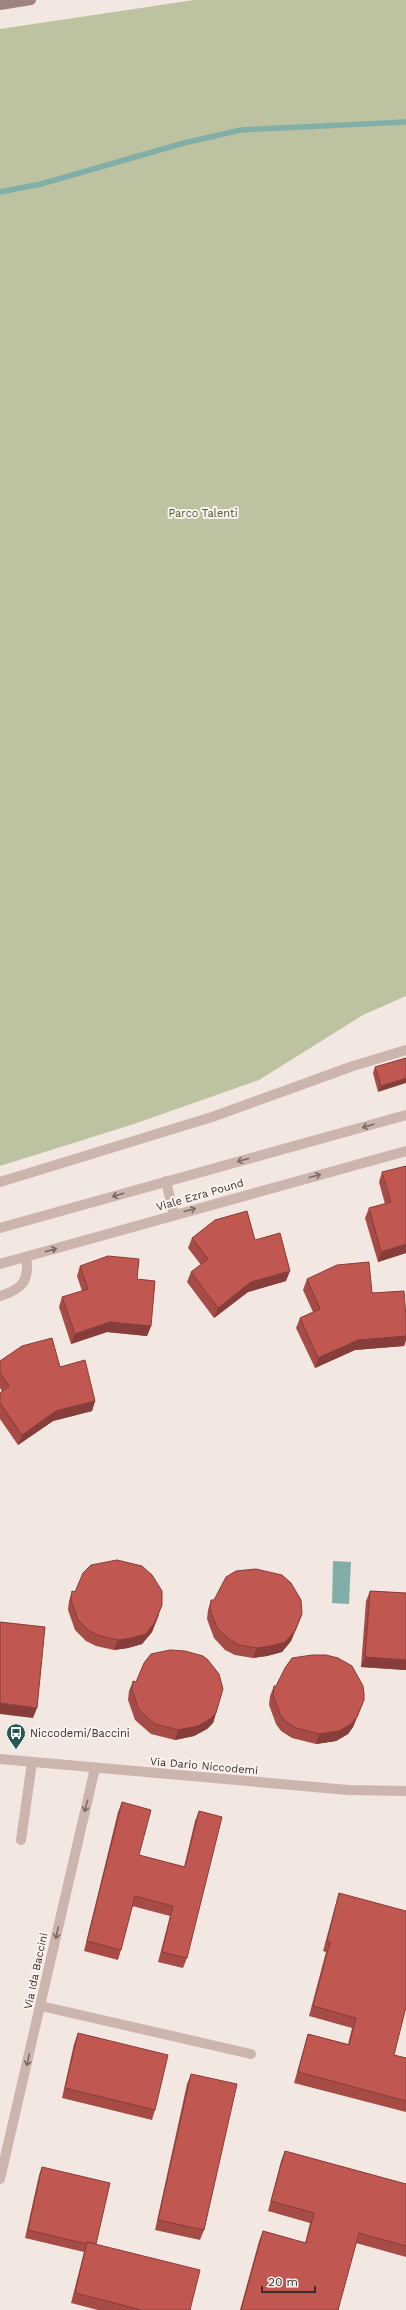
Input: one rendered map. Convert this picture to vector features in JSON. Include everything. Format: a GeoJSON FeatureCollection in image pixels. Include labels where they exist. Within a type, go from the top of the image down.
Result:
{"type":"FeatureCollection","features":[{"type":"Feature","properties":{"kind":"street"},"geometry":{"type":"LineString","coordinates":[[0,5],[31,0]]}},
{"type":"Feature","properties":{"kind":"street"},"geometry":{"type":"LineString","coordinates":[[0,1182],[212,1117],[353,1066],[406,1050]]}},
{"type":"Feature","properties":{"kind":"street","name":"Viale Ezra Pound"},"geometry":{"type":"LineString","coordinates":[[0,1228],[406,1116]]}},
{"type":"Feature","properties":{"kind":"street","name":"Viale Ezra Pound"},"geometry":{"type":"LineString","coordinates":[[0,1264],[406,1151]]}},
{"type":"Feature","properties":{"kind":"street"},"geometry":{"type":"LineString","coordinates":[[166,1181],[174,1215]]}},
{"type":"Feature","properties":{"kind":"street"},"geometry":{"type":"LineString","coordinates":[[0,1296],[11,1293],[24,1281],[28,1272],[26,1257]]}},
{"type":"Feature","properties":{"kind":"street","name":"Via Dario Niccodemi"},"geometry":{"type":"LineString","coordinates":[[0,1759],[348,1790],[406,1791]]}},
{"type":"Feature","properties":{"kind":"street"},"geometry":{"type":"LineString","coordinates":[[21,1840],[32,1762]]}},
{"type":"Feature","properties":{"kind":"street","name":"Via Ida Baccini"},"geometry":{"type":"LineString","coordinates":[[0,2179],[95,1768]]}},
{"type":"Feature","properties":{"kind":"street"},"geometry":{"type":"LineString","coordinates":[[41,2006],[251,2054]]}},
{"type":"Feature","properties":{"kind":"green space","name":"Parco Talenti"},"geometry":{"type":"Polygon","coordinates":[[[194,0],[406,0],[406,996],[363,1015],[259,1080],[134,1124],[0,1166],[0,29],[194,0]]]}},
{"type":"Feature","properties":{"kind":"water"},"geometry":{"type":"Polygon","coordinates":[[[333,1561],[351,1562],[349,1604],[332,1603],[333,1561]]]}},
{"type":"Feature","properties":{"kind":"building"},"geometry":{"type":"Polygon","coordinates":[[[406,1058],[406,1078],[381,1086],[375,1067],[406,1058]]]}},
{"type":"Feature","properties":{"kind":"building"},"geometry":{"type":"Polygon","coordinates":[[[406,1166],[406,1244],[381,1252],[369,1208],[391,1202],[382,1172],[406,1166]]]}},
{"type":"Feature","properties":{"kind":"building"},"geometry":{"type":"Polygon","coordinates":[[[247,1211],[255,1240],[280,1233],[290,1271],[251,1282],[218,1308],[191,1272],[208,1259],[192,1238],[215,1220],[247,1211]]]}},
{"type":"Feature","properties":{"kind":"building"},"geometry":{"type":"Polygon","coordinates":[[[108,1256],[139,1259],[137,1279],[155,1281],[151,1326],[110,1322],[75,1334],[62,1297],[88,1289],[80,1266],[108,1256]]]}},
{"type":"Feature","properties":{"kind":"building"},"geometry":{"type":"Polygon","coordinates":[[[369,1262],[372,1293],[404,1291],[406,1336],[358,1340],[318,1358],[300,1318],[320,1309],[307,1279],[337,1265],[369,1262]]]}},
{"type":"Feature","properties":{"kind":"building"},"geometry":{"type":"Polygon","coordinates":[[[52,1338],[60,1367],[85,1360],[95,1401],[56,1411],[22,1435],[0,1403],[0,1393],[9,1386],[0,1373],[0,1361],[22,1346],[52,1338]]]}},
{"type":"Feature","properties":{"kind":"building"},"geometry":{"type":"Polygon","coordinates":[[[117,1560],[142,1566],[152,1575],[162,1591],[162,1605],[155,1622],[146,1634],[118,1640],[100,1636],[89,1631],[78,1620],[71,1600],[72,1591],[75,1592],[83,1573],[91,1565],[117,1560]]]}},
{"type":"Feature","properties":{"kind":"building"},"geometry":{"type":"Polygon","coordinates":[[[256,1569],[282,1575],[291,1583],[301,1600],[302,1614],[295,1631],[285,1642],[257,1648],[239,1645],[229,1639],[217,1628],[210,1609],[211,1600],[214,1600],[226,1577],[236,1571],[256,1569]]]}},
{"type":"Feature","properties":{"kind":"building"},"geometry":{"type":"Polygon","coordinates":[[[370,1591],[406,1593],[406,1660],[365,1657],[370,1591]]]}},
{"type":"Feature","properties":{"kind":"building"},"geometry":{"type":"Polygon","coordinates":[[[0,1622],[45,1627],[37,1708],[0,1703],[0,1622]]]}},
{"type":"Feature","properties":{"kind":"building"},"geometry":{"type":"Polygon","coordinates":[[[170,1650],[185,1651],[203,1656],[219,1674],[223,1689],[216,1713],[210,1719],[198,1726],[178,1730],[155,1724],[139,1710],[132,1690],[133,1681],[136,1682],[144,1663],[151,1654],[170,1650]]]}},
{"type":"Feature","properties":{"kind":"building"},"geometry":{"type":"Polygon","coordinates":[[[312,1655],[326,1655],[338,1658],[352,1666],[363,1686],[364,1700],[357,1717],[351,1724],[339,1731],[319,1734],[296,1728],[285,1721],[280,1714],[273,1695],[274,1686],[276,1686],[292,1658],[312,1655]]]}},
{"type":"Feature","properties":{"kind":"building"},"geometry":{"type":"Polygon","coordinates":[[[122,1802],[151,1810],[139,1855],[185,1867],[199,1811],[222,1817],[187,1958],[162,1952],[173,1906],[135,1896],[121,1950],[87,1941],[122,1802]]]}},
{"type":"Feature","properties":{"kind":"building"},"geometry":{"type":"Polygon","coordinates":[[[339,1893],[406,1911],[406,2007],[394,2055],[406,2058],[406,2101],[298,2072],[308,2034],[349,2045],[356,2018],[313,2006],[330,1942],[327,1941],[339,1893]]]}},
{"type":"Feature","properties":{"kind":"building"},"geometry":{"type":"Polygon","coordinates":[[[78,2033],[168,2055],[155,2110],[65,2088],[78,2033]]]}},
{"type":"Feature","properties":{"kind":"building"},"geometry":{"type":"Polygon","coordinates":[[[191,2074],[237,2084],[204,2230],[158,2220],[191,2074]]]}},
{"type":"Feature","properties":{"kind":"building"},"geometry":{"type":"Polygon","coordinates":[[[285,2151],[406,2184],[406,2246],[359,2233],[338,2310],[241,2310],[263,2231],[306,2243],[314,2213],[271,2201],[285,2151]]]}},
{"type":"Feature","properties":{"kind":"building"},"geometry":{"type":"Polygon","coordinates":[[[42,2167],[110,2183],[96,2244],[87,2242],[87,2244],[28,2230],[42,2167]]]}},
{"type":"Feature","properties":{"kind":"building"},"geometry":{"type":"Polygon","coordinates":[[[87,2242],[200,2270],[190,2310],[142,2310],[75,2293],[87,2242]]]}},
{"type":"Feature","properties":{"kind":"waterway"},"geometry":{"type":"LineString","coordinates":[[0,192],[41,184],[184,143],[241,130],[406,122]]}},
{"type":"Feature","properties":{"kind":"place","name":"Niccodemi/Baccini"},"geometry":{"type":"Point","coordinates":[16,1750]}}]}
